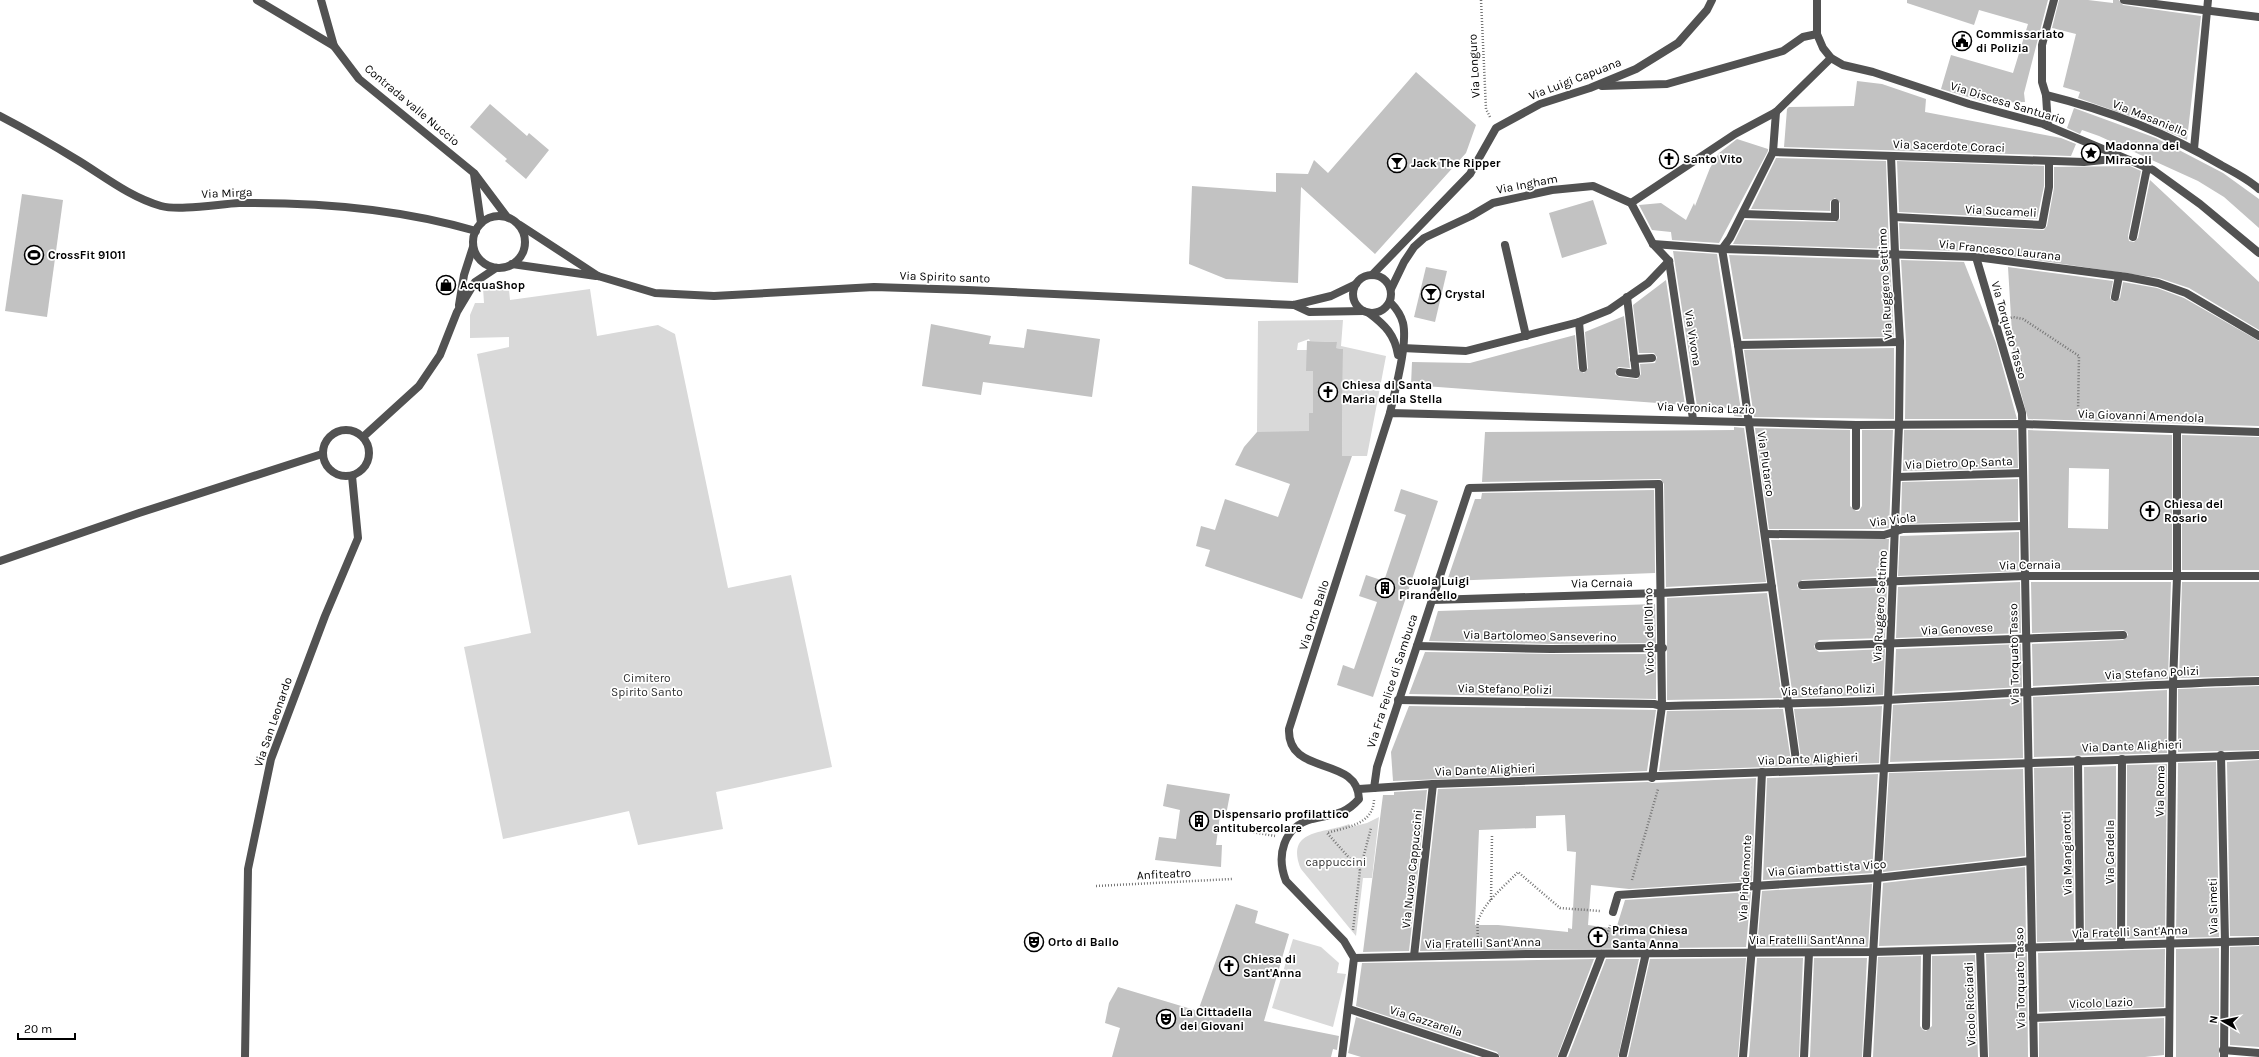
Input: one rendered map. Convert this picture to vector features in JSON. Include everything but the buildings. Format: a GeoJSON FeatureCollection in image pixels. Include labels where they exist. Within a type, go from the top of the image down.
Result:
{"type":"FeatureCollection","features":[{"type":"Feature","properties":{"kind":"street","name":"Contrada valle Nuccio"},"geometry":{"type":"LineString","coordinates":[[257,0],[334,46],[359,79],[474,173],[507,217]]}},
{"type":"Feature","properties":{"kind":"street"},"geometry":{"type":"LineString","coordinates":[[321,0],[334,46]]}},
{"type":"Feature","properties":{"kind":"street","name":"Via Luigi Capuana"},"geometry":{"type":"LineString","coordinates":[[1496,128],[1540,104],[1590,88],[1636,69],[1678,43],[1707,10],[1712,0]]}},
{"type":"Feature","properties":{"kind":"street"},"geometry":{"type":"LineString","coordinates":[[1402,348],[1466,351],[1579,322],[1609,310],[1648,283],[1669,261],[1653,244],[1631,203],[1735,134],[1776,112],[1831,58],[1823,48],[1817,34],[1817,0]]}},
{"type":"Feature","properties":{"kind":"street"},"geometry":{"type":"LineString","coordinates":[[2048,126],[2046,95],[2042,82],[2042,45],[2054,0]]}},
{"type":"Feature","properties":{"kind":"street"},"geometry":{"type":"LineString","coordinates":[[2124,0],[2259,17]]}},
{"type":"Feature","properties":{"kind":"street"},"geometry":{"type":"LineString","coordinates":[[2194,149],[2208,0]]}},
{"type":"Feature","properties":{"kind":"street"},"geometry":{"type":"LineString","coordinates":[[1590,88],[1606,85],[1667,84],[1783,51],[1803,37],[1817,34]]}},
{"type":"Feature","properties":{"kind":"street","name":"Via Discesa Santuario"},"geometry":{"type":"LineString","coordinates":[[1831,58],[1843,65],[1873,72],[1969,104],[2048,126],[2123,157],[2147,168],[2200,204],[2259,253]]}},
{"type":"Feature","properties":{"kind":"street","name":"Via Masaniello"},"geometry":{"type":"LineString","coordinates":[[2046,95],[2087,105],[2194,149],[2259,189]]}},
{"type":"Feature","properties":{"kind":"street"},"geometry":{"type":"LineString","coordinates":[[1722,249],[1743,214],[1773,152],[1776,112]]}},
{"type":"Feature","properties":{"kind":"street","name":"Via Mirga"},"geometry":{"type":"LineString","coordinates":[[0,116],[28,130],[128,192],[162,206],[239,203],[348,208],[392,213],[452,224],[476,231]]}},
{"type":"Feature","properties":{"kind":"street"},"geometry":{"type":"LineString","coordinates":[[1400,363],[1396,344],[1390,332],[1385,325],[1366,312],[1355,302],[1353,290],[1360,279],[1372,275],[1470,174],[1496,128]]}},
{"type":"Feature","properties":{"kind":"street","name":"Via Sacerdote Coraci"},"geometry":{"type":"LineString","coordinates":[[1773,152],[2084,162],[2123,157]]}},
{"type":"Feature","properties":{"kind":"street","name":"Via Ruggero Settimo"},"geometry":{"type":"LineString","coordinates":[[1867,1057],[1888,700],[1899,425],[1900,342],[1891,156]]}},
{"type":"Feature","properties":{"kind":"street","name":"Via Sucameli"},"geometry":{"type":"LineString","coordinates":[[1894,218],[2042,225],[2049,187],[2049,160]]}},
{"type":"Feature","properties":{"kind":"street"},"geometry":{"type":"LineString","coordinates":[[2133,237],[2147,168]]}},
{"type":"Feature","properties":{"kind":"street"},"geometry":{"type":"LineString","coordinates":[[474,173],[481,223]]}},
{"type":"Feature","properties":{"kind":"street","name":"Via Ingham"},"geometry":{"type":"LineString","coordinates":[[1391,289],[1407,257],[1414,247],[1424,238],[1471,216],[1492,203],[1552,190],[1593,186],[1631,203]]}},
{"type":"Feature","properties":{"kind":"street"},"geometry":{"type":"LineString","coordinates":[[1743,214],[1835,217],[1835,203]]}},
{"type":"Feature","properties":{"kind":"street"},"geometry":{"type":"LineString","coordinates":[[363,437],[419,386],[440,355],[457,312],[475,282],[496,268],[512,264],[522,253],[524,238],[517,224],[507,217],[498,216],[489,218],[481,223],[476,231],[473,247],[464,275],[457,312]]}},
{"type":"Feature","properties":{"kind":"street","name":"Via Spirito santo"},"geometry":{"type":"LineString","coordinates":[[517,224],[598,276]]}},
{"type":"Feature","properties":{"kind":"street","name":"Via Francesco Laurana"},"geometry":{"type":"LineString","coordinates":[[1653,244],[1722,249],[1895,253],[1976,257],[2119,276],[2158,283],[2186,293],[2259,336]]}},
{"type":"Feature","properties":{"kind":"street"},"geometry":{"type":"LineString","coordinates":[[1506,245],[1526,336]]}},
{"type":"Feature","properties":{"kind":"street"},"geometry":{"type":"LineString","coordinates":[[473,247],[481,261],[496,268]]}},
{"type":"Feature","properties":{"kind":"street","name":"Via Plutarco"},"geometry":{"type":"LineString","coordinates":[[1722,249],[1738,345],[1796,760]]}},
{"type":"Feature","properties":{"kind":"street","name":"Via Torquato Tasso"},"geometry":{"type":"LineString","coordinates":[[1976,257],[2022,413],[2034,1057]]}},
{"type":"Feature","properties":{"kind":"street","name":"Via Vivona"},"geometry":{"type":"LineString","coordinates":[[1669,261],[1693,419]]}},
{"type":"Feature","properties":{"kind":"street","name":"Via Spirito santo"},"geometry":{"type":"LineString","coordinates":[[512,264],[598,276],[655,293],[714,296],[882,288],[1294,305]]}},
{"type":"Feature","properties":{"kind":"street"},"geometry":{"type":"LineString","coordinates":[[1294,305],[1309,312],[1381,311],[1390,302],[1391,289],[1384,279],[1372,275]]}},
{"type":"Feature","properties":{"kind":"street"},"geometry":{"type":"LineString","coordinates":[[2115,297],[2119,276]]}},
{"type":"Feature","properties":{"kind":"street"},"geometry":{"type":"LineString","coordinates":[[1294,305],[1330,296],[1356,284]]}},
{"type":"Feature","properties":{"kind":"street"},"geometry":{"type":"LineString","coordinates":[[1620,372],[1636,374],[1627,297]]}},
{"type":"Feature","properties":{"kind":"street","name":"Via Orto Ballo"},"geometry":{"type":"LineString","coordinates":[[1359,789],[1354,780],[1346,775],[1304,758],[1296,753],[1290,742],[1289,729],[1390,412],[1402,348],[1402,320],[1390,302]]}},
{"type":"Feature","properties":{"kind":"street"},"geometry":{"type":"LineString","coordinates":[[1579,322],[1583,368]]}},
{"type":"Feature","properties":{"kind":"street"},"geometry":{"type":"LineString","coordinates":[[1738,345],[1900,342]]}},
{"type":"Feature","properties":{"kind":"street"},"geometry":{"type":"LineString","coordinates":[[1634,359],[1652,358]]}},
{"type":"Feature","properties":{"kind":"street","name":"Via Veronica Lazio"},"geometry":{"type":"LineString","coordinates":[[1390,412],[1693,419],[1856,425],[2022,424]]}},
{"type":"Feature","properties":{"kind":"street","name":"Via Giovanni Amendola"},"geometry":{"type":"LineString","coordinates":[[2022,424],[2259,432]]}},
{"type":"Feature","properties":{"kind":"street"},"geometry":{"type":"LineString","coordinates":[[1856,425],[1856,506]]}},
{"type":"Feature","properties":{"kind":"street"},"geometry":{"type":"LineString","coordinates":[[341,430],[357,432],[363,437],[370,452],[369,460],[362,470],[352,476],[336,474],[324,462],[322,454],[327,439],[341,430]]}},
{"type":"Feature","properties":{"kind":"street","name":"Via Roma"},"geometry":{"type":"LineString","coordinates":[[2169,1057],[2173,683],[2177,577],[2177,430]]}},
{"type":"Feature","properties":{"kind":"street"},"geometry":{"type":"LineString","coordinates":[[0,561],[139,512],[322,454]]}},
{"type":"Feature","properties":{"kind":"street","name":"Via Dietro Op. Santa"},"geometry":{"type":"LineString","coordinates":[[1897,478],[2023,473]]}},
{"type":"Feature","properties":{"kind":"street","name":"Via San Leonardo"},"geometry":{"type":"LineString","coordinates":[[245,1057],[248,869],[270,759],[325,616],[358,538],[352,476]]}},
{"type":"Feature","properties":{"kind":"street","name":"Vicolo dell'Olmo"},"geometry":{"type":"LineString","coordinates":[[1652,778],[1662,706],[1663,648],[1659,484]]}},
{"type":"Feature","properties":{"kind":"street","name":"Via Fra Felice di Sambuca"},"geometry":{"type":"LineString","coordinates":[[1374,788],[1377,767],[1398,700],[1469,488],[1659,484]]}},
{"type":"Feature","properties":{"kind":"street","name":"Via Viola"},"geometry":{"type":"LineString","coordinates":[[1765,534],[1884,535],[1895,530],[2024,526]]}},
{"type":"Feature","properties":{"kind":"street","name":"Via Cernaia"},"geometry":{"type":"LineString","coordinates":[[1802,585],[2024,576],[2259,576]]}},
{"type":"Feature","properties":{"kind":"street","name":"Via Cernaia"},"geometry":{"type":"LineString","coordinates":[[1432,600],[1661,594],[1772,587]]}},
{"type":"Feature","properties":{"kind":"street","name":"Via Genovese"},"geometry":{"type":"LineString","coordinates":[[1820,646],[2123,635]]}},
{"type":"Feature","properties":{"kind":"street","name":"Via Bartolomeo Sanseverino"},"geometry":{"type":"LineString","coordinates":[[1417,646],[1551,649],[1663,648]]}},
{"type":"Feature","properties":{"kind":"street","name":"Via Stefano Polizi"},"geometry":{"type":"LineString","coordinates":[[1398,700],[1534,701],[1654,704],[1662,706],[1888,700],[2173,683],[2259,682]]}},
{"type":"Feature","properties":{"kind":"street","name":"Via Simeti"},"geometry":{"type":"LineString","coordinates":[[2221,755],[2225,942],[2224,1053]]}},
{"type":"Feature","properties":{"kind":"street","name":"Via Dante Alighieri"},"geometry":{"type":"LineString","coordinates":[[1359,789],[1433,784],[1652,778],[1762,772],[2078,760],[2259,755]]}},
{"type":"Feature","properties":{"kind":"street","name":"Via Cardella"},"geometry":{"type":"LineString","coordinates":[[2121,945],[2122,759]]}},
{"type":"Feature","properties":{"kind":"street","name":"Via Mangiarotti"},"geometry":{"type":"LineString","coordinates":[[2078,760],[2080,946]]}},
{"type":"Feature","properties":{"kind":"street","name":"Via Pindemonte"},"geometry":{"type":"LineString","coordinates":[[1743,1057],[1757,885],[1762,772]]}},
{"type":"Feature","properties":{"kind":"street","name":"Via Nuova Cappuccini"},"geometry":{"type":"LineString","coordinates":[[1414,956],[1433,784]]}},
{"type":"Feature","properties":{"kind":"street"},"geometry":{"type":"LineString","coordinates":[[1342,1057],[1354,958],[1344,941],[1286,881],[1281,869],[1280,856],[1287,838],[1300,824],[1312,819],[1340,814],[1353,806],[1359,799],[1359,789]]}},
{"type":"Feature","properties":{"kind":"street","name":"Via Giambattista Vico"},"geometry":{"type":"LineString","coordinates":[[1629,894],[1877,878],[2030,861]]}},
{"type":"Feature","properties":{"kind":"street"},"geometry":{"type":"LineString","coordinates":[[1613,912],[1618,895],[1629,894]]}},
{"type":"Feature","properties":{"kind":"street","name":"Via Fratelli Sant'Anna"},"geometry":{"type":"LineString","coordinates":[[1354,958],[1646,953],[1927,951],[2170,942],[2259,941]]}},
{"type":"Feature","properties":{"kind":"street","name":"Vicolo Ricciardi"},"geometry":{"type":"LineString","coordinates":[[1980,949],[1984,1057]]}},
{"type":"Feature","properties":{"kind":"street"},"geometry":{"type":"LineString","coordinates":[[1926,1026],[1927,951]]}},
{"type":"Feature","properties":{"kind":"street"},"geometry":{"type":"LineString","coordinates":[[1623,1055],[1646,953]]}},
{"type":"Feature","properties":{"kind":"street"},"geometry":{"type":"LineString","coordinates":[[1804,1057],[1810,953]]}},
{"type":"Feature","properties":{"kind":"street"},"geometry":{"type":"LineString","coordinates":[[1562,1057],[1602,954]]}},
{"type":"Feature","properties":{"kind":"street","name":"Via Gazzarella"},"geometry":{"type":"LineString","coordinates":[[1349,1009],[1495,1057]]}},
{"type":"Feature","properties":{"kind":"street","name":"Vicolo Lazio"},"geometry":{"type":"LineString","coordinates":[[2033,1018],[2169,1012]]}},
{"type":"Feature","properties":{"kind":"street"},"geometry":{"type":"LineString","coordinates":[[2224,1053],[2259,1053]]}},
{"type":"Feature","properties":{"kind":"path","name":"Via Longuro"},"geometry":{"type":"LineString","coordinates":[[1481,0],[1486,109],[1496,128]]}},
{"type":"Feature","properties":{"kind":"path"},"geometry":{"type":"LineString","coordinates":[[1995,325],[2013,317],[2023,318],[2079,356],[2078,426]]}},
{"type":"Feature","properties":{"kind":"path"},"geometry":{"type":"LineString","coordinates":[[1629,894],[1637,859],[1662,777]]}},
{"type":"Feature","properties":{"kind":"path"},"geometry":{"type":"LineString","coordinates":[[1360,870],[1327,834],[1365,821]]}},
{"type":"Feature","properties":{"kind":"path"},"geometry":{"type":"LineString","coordinates":[[1218,826],[1287,838]]}},
{"type":"Feature","properties":{"kind":"path"},"geometry":{"type":"LineString","coordinates":[[1352,931],[1360,870],[1371,828]]}},
{"type":"Feature","properties":{"kind":"path"},"geometry":{"type":"LineString","coordinates":[[1491,900],[1492,836]]}},
{"type":"Feature","properties":{"kind":"path"},"geometry":{"type":"LineString","coordinates":[[1478,944],[1478,922],[1491,900],[1518,872],[1560,908],[1613,912],[1602,954]]}},
{"type":"Feature","properties":{"kind":"path","name":"Anfiteatro"},"geometry":{"type":"LineString","coordinates":[[1096,886],[1232,879]]}},
{"type":"Feature","properties":{"kind":"green space","name":"Cimitero Spirito Santo"},"geometry":{"type":"Polygon","coordinates":[[[483,288],[509,290],[510,300],[590,289],[597,336],[658,325],[675,334],[728,588],[791,575],[832,767],[716,792],[723,829],[638,845],[629,811],[503,839],[464,647],[531,633],[477,354],[509,347],[509,337],[470,338],[470,315],[475,303],[484,303],[483,288]]]}},
{"type":"Feature","properties":{"kind":"green space"},"geometry":{"type":"Polygon","coordinates":[[[1343,320],[1341,346],[1386,356],[1367,456],[1342,456],[1343,349],[1336,348],[1336,342],[1310,341],[1309,339],[1298,343],[1297,350],[1307,350],[1313,371],[1313,413],[1309,413],[1313,456],[1257,432],[1258,321],[1343,320]]]}},
{"type":"Feature","properties":{"kind":"green space","name":"cappuccini"},"geometry":{"type":"Polygon","coordinates":[[[1379,817],[1372,878],[1363,878],[1356,936],[1301,869],[1297,856],[1298,846],[1302,840],[1309,835],[1349,824],[1351,827],[1367,823],[1379,817]]]}},
{"type":"Feature","properties":{"kind":"green space"},"geometry":{"type":"Polygon","coordinates":[[[1293,939],[1321,947],[1339,963],[1337,973],[1346,974],[1333,1027],[1272,1008],[1293,939]]]}},
{"type":"Feature","properties":{"kind":"place","name":"Commissariato di Polizia"},"geometry":{"type":"Point","coordinates":[1962,41]}},
{"type":"Feature","properties":{"kind":"place","name":"Madonna dei Miracoli"},"geometry":{"type":"Point","coordinates":[2091,153]}},
{"type":"Feature","properties":{"kind":"place","name":"Santo Vito"},"geometry":{"type":"Point","coordinates":[1669,159]}},
{"type":"Feature","properties":{"kind":"place","name":"Jack The Ripper"},"geometry":{"type":"Point","coordinates":[1397,163]}},
{"type":"Feature","properties":{"kind":"place","name":"CrossFit 91011"},"geometry":{"type":"Point","coordinates":[34,255]}},
{"type":"Feature","properties":{"kind":"place","name":"AcquaShop"},"geometry":{"type":"Point","coordinates":[446,285]}},
{"type":"Feature","properties":{"kind":"place","name":"Crystal"},"geometry":{"type":"Point","coordinates":[1431,294]}},
{"type":"Feature","properties":{"kind":"place","name":"Chiesa di Santa Maria della Stella"},"geometry":{"type":"Point","coordinates":[1328,392]}},
{"type":"Feature","properties":{"kind":"place","name":"Chiesa del Rosario"},"geometry":{"type":"Point","coordinates":[2150,511]}},
{"type":"Feature","properties":{"kind":"place","name":"Scuola Luigi Pirandello"},"geometry":{"type":"Point","coordinates":[1385,588]}},
{"type":"Feature","properties":{"kind":"place","name":"Dispensario profilattico antitubercolare"},"geometry":{"type":"Point","coordinates":[1199,821]}},
{"type":"Feature","properties":{"kind":"place","name":"Prima Chiesa Santa Anna"},"geometry":{"type":"Point","coordinates":[1598,937]}},
{"type":"Feature","properties":{"kind":"place","name":"Orto di Ballo"},"geometry":{"type":"Point","coordinates":[1034,942]}},
{"type":"Feature","properties":{"kind":"place","name":"Chiesa di Sant'Anna"},"geometry":{"type":"Point","coordinates":[1229,966]}},
{"type":"Feature","properties":{"kind":"place","name":"La Cittadella dei Giovani"},"geometry":{"type":"Point","coordinates":[1166,1019]}}]}
